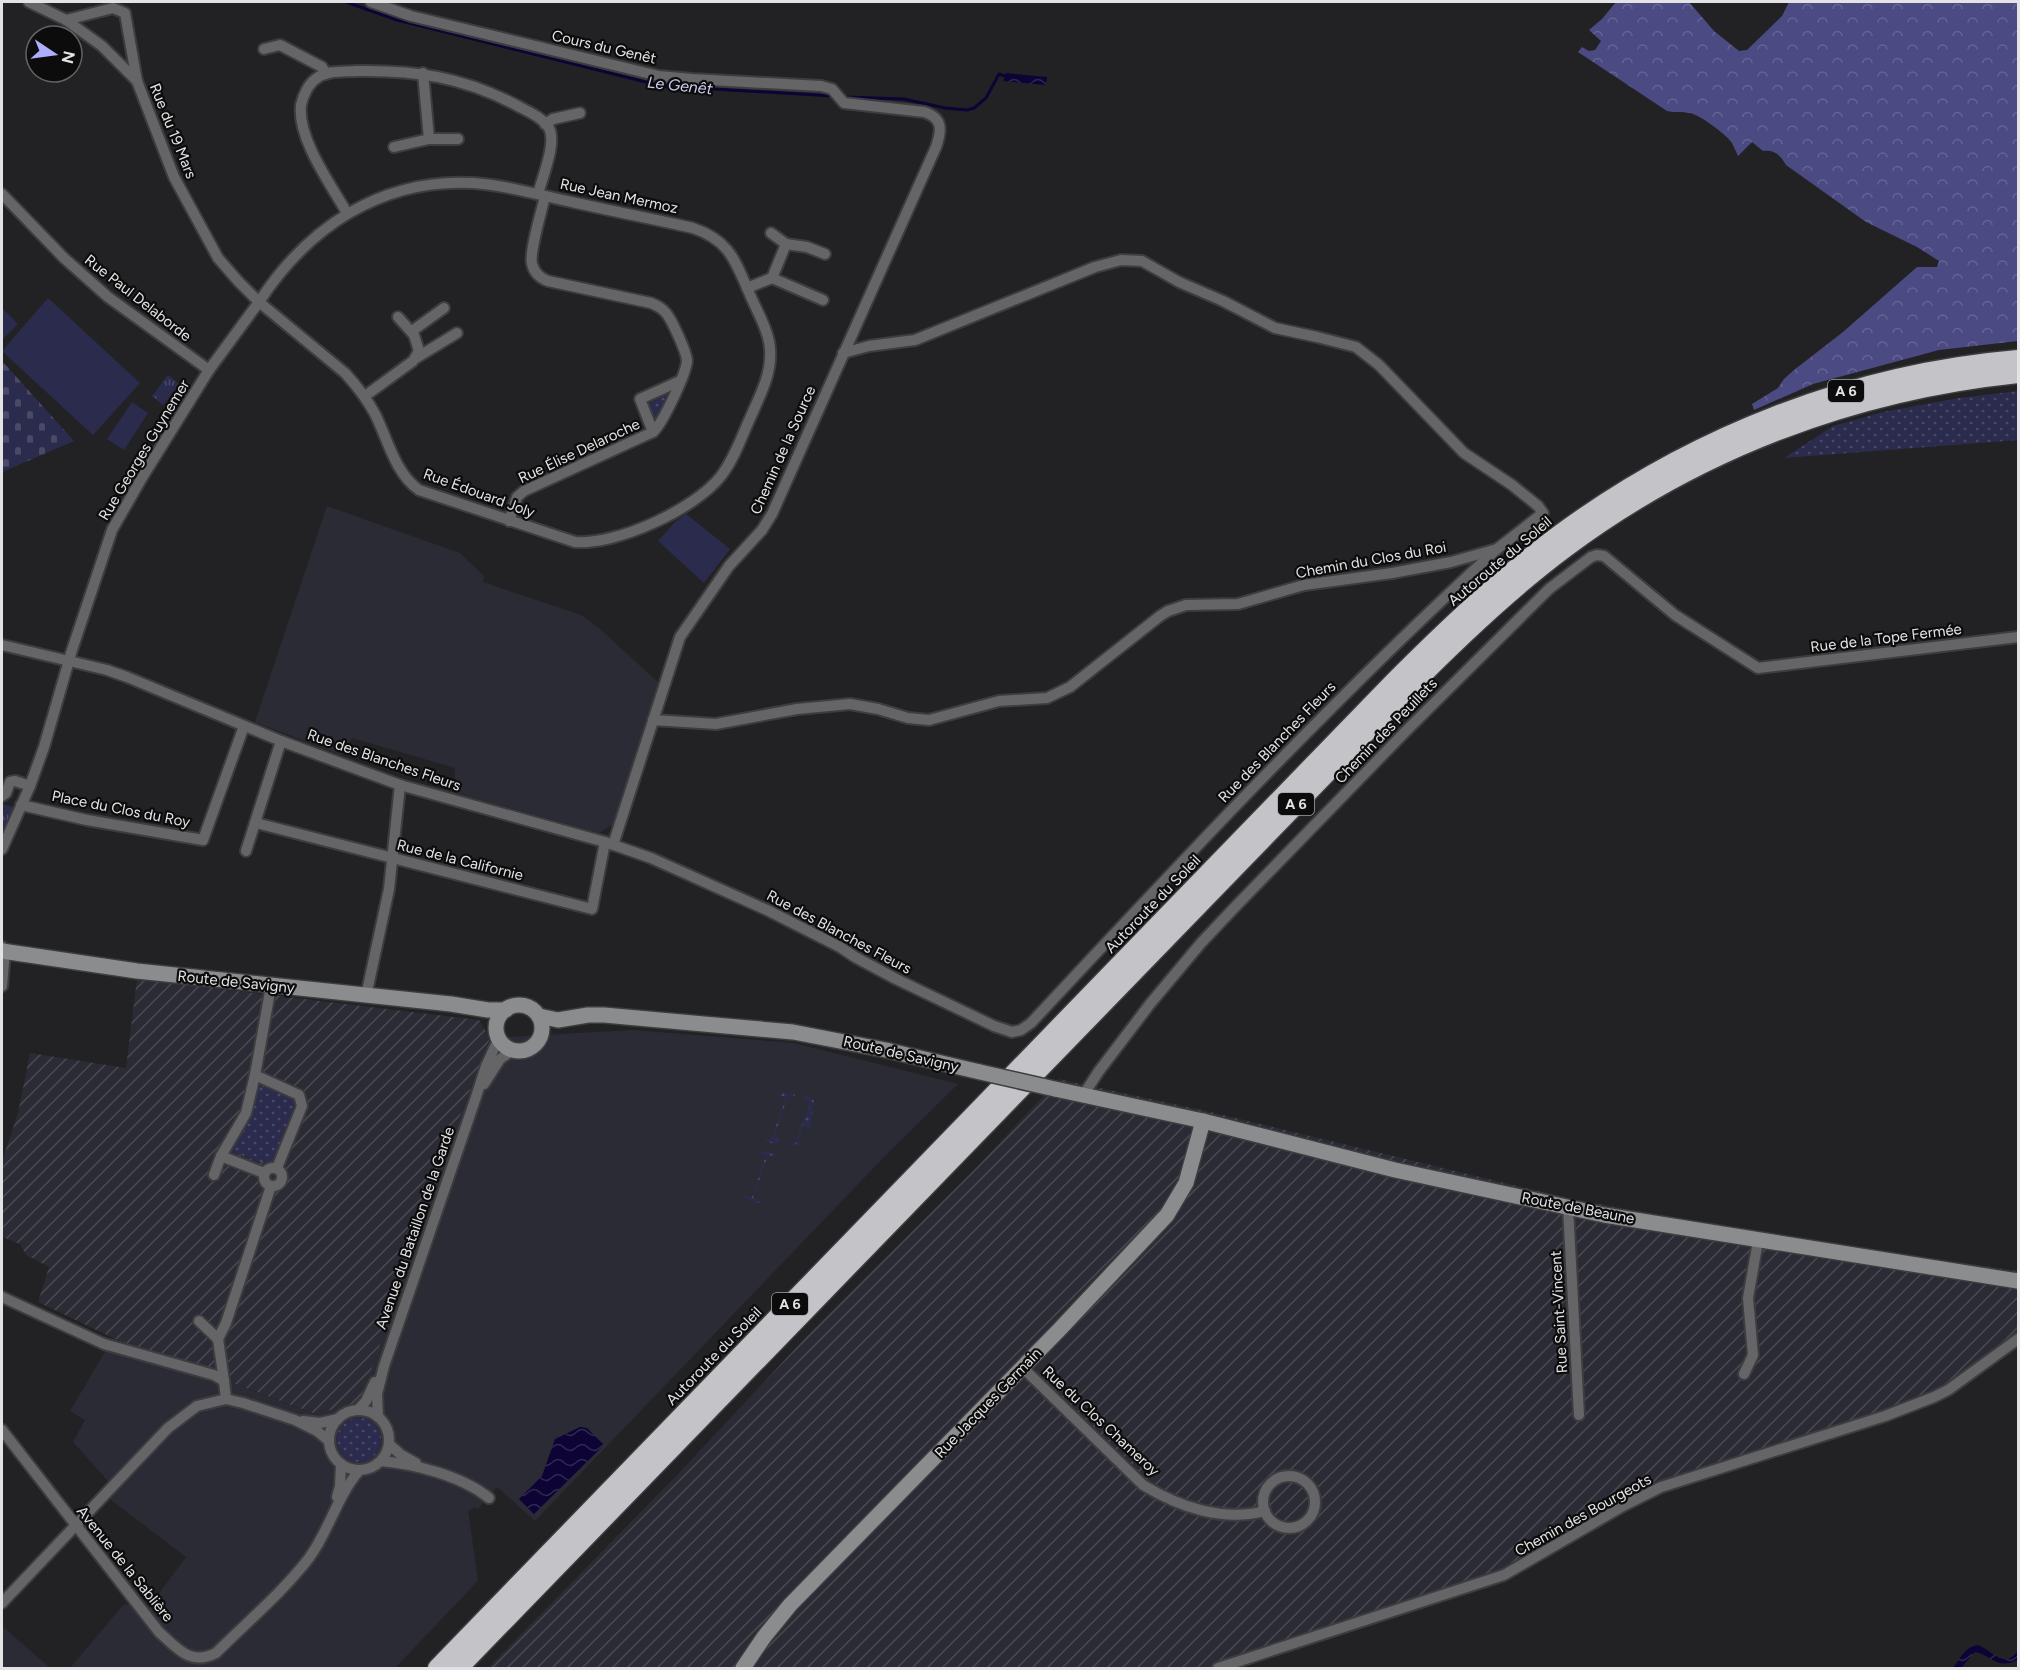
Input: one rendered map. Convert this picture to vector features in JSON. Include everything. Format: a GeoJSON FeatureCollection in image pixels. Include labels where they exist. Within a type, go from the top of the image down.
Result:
{"type":"FeatureCollection","features":[{"type":"Feature","properties":{"kind":"highway","name":"Autoroute du Soleil"},"geometry":{"type":"LineString","coordinates":[[437,1668],[1384,691],[1448,629],[1528,558],[1582,517],[1645,477],[1747,426],[1814,401],[1883,381],[1956,366],[2019,358]]}},
{"type":"Feature","properties":{"kind":"highway","name":"Autoroute du Soleil"},"geometry":{"type":"LineString","coordinates":[[459,1668],[1396,701],[1476,624],[1538,570],[1591,530],[1652,491],[1761,437],[1819,416],[1888,396],[1940,385],[2019,374]]}},
{"type":"Feature","properties":{"kind":"highway"},"geometry":{"type":"LineString","coordinates":[[474,1668],[589,1547],[605,1518]]}},
{"type":"Feature","properties":{"kind":"main road","name":"Route de Savigny"},"geometry":{"type":"LineString","coordinates":[[3,950],[137,971],[506,1010]]}},
{"type":"Feature","properties":{"kind":"main road"},"geometry":{"type":"LineString","coordinates":[[472,1007],[498,1033],[503,1043],[513,1050],[529,1048],[541,1036],[542,1026],[539,1016],[529,1007],[515,1005],[500,1016],[498,1033]]}},
{"type":"Feature","properties":{"kind":"main road","name":"Route de Savigny"},"geometry":{"type":"LineString","coordinates":[[539,1016],[558,1020],[588,1017],[644,1018],[656,1021],[801,1033],[1143,1107]]}},
{"type":"Feature","properties":{"kind":"main road","name":"Route de Savigny"},"geometry":{"type":"LineString","coordinates":[[541,1036],[588,1017]]}},
{"type":"Feature","properties":{"kind":"main road","name":"Route de Beaune"},"geometry":{"type":"LineString","coordinates":[[1143,1107],[1395,1170],[1568,1207],[1758,1240],[2019,1281]]}},
{"type":"Feature","properties":{"kind":"main road","name":"Rue Jacques Germain"},"geometry":{"type":"LineString","coordinates":[[744,1668],[764,1637],[790,1605],[1150,1234],[1173,1207],[1186,1183],[1203,1121]]}},
{"type":"Feature","properties":{"kind":"street","name":"Rue du 19 Mars"},"geometry":{"type":"LineString","coordinates":[[29,2],[66,20],[102,46],[137,81],[174,177],[204,234],[229,271],[260,302]]}},
{"type":"Feature","properties":{"kind":"street","name":"Cours du Genêt"},"geometry":{"type":"LineString","coordinates":[[370,2],[411,16],[660,76],[692,80],[821,86],[832,89],[838,97],[851,105],[924,112],[936,118],[940,123]]}},
{"type":"Feature","properties":{"kind":"street"},"geometry":{"type":"LineString","coordinates":[[66,20],[113,8],[125,14],[137,81]]}},
{"type":"Feature","properties":{"kind":"street"},"geometry":{"type":"LineString","coordinates":[[264,49],[280,45],[322,67],[326,74]]}},
{"type":"Feature","properties":{"kind":"street"},"geometry":{"type":"LineString","coordinates":[[347,213],[322,171],[301,117],[301,103],[306,92],[317,77],[326,74],[391,70],[423,73],[471,84],[513,103],[534,115],[545,124],[550,133],[551,147],[542,195]]}},
{"type":"Feature","properties":{"kind":"street"},"geometry":{"type":"LineString","coordinates":[[423,73],[429,139]]}},
{"type":"Feature","properties":{"kind":"street"},"geometry":{"type":"LineString","coordinates":[[545,124],[553,119],[580,113]]}},
{"type":"Feature","properties":{"kind":"street","name":"Chemin de la Source"},"geometry":{"type":"LineString","coordinates":[[609,844],[680,637],[746,541],[762,530],[772,514],[936,147],[941,133],[940,123]]}},
{"type":"Feature","properties":{"kind":"street"},"geometry":{"type":"LineString","coordinates":[[394,147],[429,139],[458,139]]}},
{"type":"Feature","properties":{"kind":"street","name":"Rue Jean Mermoz"},"geometry":{"type":"LineString","coordinates":[[260,302],[302,248],[347,213],[390,194],[434,185],[454,183],[489,185],[693,228],[707,233],[719,240],[729,251],[747,288],[769,341],[769,370],[766,383],[731,460],[700,503]]}},
{"type":"Feature","properties":{"kind":"street","name":"Rue Paul Delaborde"},"geometry":{"type":"LineString","coordinates":[[2,194],[64,258],[108,297],[209,370]]}},
{"type":"Feature","properties":{"kind":"street","name":"Rue Élise Delaroche"},"geometry":{"type":"LineString","coordinates":[[509,521],[517,497],[524,491],[653,432],[663,419],[686,367],[686,353],[669,316],[660,307],[651,303],[548,281],[539,276],[534,270],[532,259],[542,195]]}},
{"type":"Feature","properties":{"kind":"street"},"geometry":{"type":"LineString","coordinates":[[771,232],[786,244],[807,247],[825,254]]}},
{"type":"Feature","properties":{"kind":"street"},"geometry":{"type":"LineString","coordinates":[[772,278],[786,244]]}},
{"type":"Feature","properties":{"kind":"street","name":"Chemin du Clos du Roi"},"geometry":{"type":"LineString","coordinates":[[653,720],[716,724],[797,709],[849,704],[871,707],[908,718],[929,720],[999,701],[1047,698],[1070,687],[1160,616],[1176,607],[1193,604],[1238,604],[1304,585],[1427,567],[1497,549],[1543,513],[1538,506],[1512,485],[1464,453],[1379,365],[1356,348],[1275,328],[1223,301],[1179,282],[1142,261],[1121,260],[1095,267],[915,340],[869,346],[843,353]]}},
{"type":"Feature","properties":{"kind":"street"},"geometry":{"type":"LineString","coordinates":[[747,288],[772,278],[823,300]]}},
{"type":"Feature","properties":{"kind":"street","name":"Rue Georges Guynemer"},"geometry":{"type":"LineString","coordinates":[[2,849],[30,786],[56,707],[68,661],[112,530],[209,370],[260,302]]}},
{"type":"Feature","properties":{"kind":"street","name":"Rue Édouard Joly"},"geometry":{"type":"LineString","coordinates":[[260,302],[345,373],[365,396],[398,465],[411,485],[434,496],[575,542],[597,542],[621,536],[682,508],[700,503]]}},
{"type":"Feature","properties":{"kind":"street"},"geometry":{"type":"LineString","coordinates":[[412,332],[444,308]]}},
{"type":"Feature","properties":{"kind":"street"},"geometry":{"type":"LineString","coordinates":[[398,317],[412,332],[419,351],[416,358]]}},
{"type":"Feature","properties":{"kind":"street"},"geometry":{"type":"LineString","coordinates":[[365,396],[416,358],[457,333]]}},
{"type":"Feature","properties":{"kind":"street"},"geometry":{"type":"LineString","coordinates":[[653,432],[640,399],[680,381]]}},
{"type":"Feature","properties":{"kind":"street","name":"Rue des Blanches Fleurs"},"geometry":{"type":"LineString","coordinates":[[2,645],[127,677],[281,741],[400,785],[609,844],[669,864],[767,910],[840,947],[896,979],[994,1026],[1012,1032],[1021,1030],[1031,1023],[1310,728],[1432,608],[1497,549]]}},
{"type":"Feature","properties":{"kind":"street","name":"Chemin des Peuillets"},"geometry":{"type":"LineString","coordinates":[[1084,1095],[1115,1049],[1182,965],[1234,907],[1543,595],[1591,556],[1607,558],[1675,615],[1758,668]]}},
{"type":"Feature","properties":{"kind":"street","name":"Rue de la Tope Fermée"},"geometry":{"type":"LineString","coordinates":[[1758,668],[2019,638]]}},
{"type":"Feature","properties":{"kind":"street","name":"Place du Clos du Roy"},"geometry":{"type":"LineString","coordinates":[[21,805],[87,820],[203,840],[244,726]]}},
{"type":"Feature","properties":{"kind":"street"},"geometry":{"type":"LineString","coordinates":[[246,851],[281,741]]}},
{"type":"Feature","properties":{"kind":"street"},"geometry":{"type":"LineString","coordinates":[[2,796],[6,793],[10,782],[15,781],[30,786]]}},
{"type":"Feature","properties":{"kind":"street"},"geometry":{"type":"LineString","coordinates":[[366,996],[388,889],[400,785]]}},
{"type":"Feature","properties":{"kind":"street","name":"Rue de la Californie"},"geometry":{"type":"LineString","coordinates":[[256,823],[592,909],[609,844]]}},
{"type":"Feature","properties":{"kind":"street"},"geometry":{"type":"LineString","coordinates":[[2,986],[3,950]]}},
{"type":"Feature","properties":{"kind":"street"},"geometry":{"type":"LineString","coordinates":[[214,1175],[221,1156],[246,1113],[271,986]]}},
{"type":"Feature","properties":{"kind":"street","name":"Avenue du Bataillon de la Garde"},"geometry":{"type":"LineString","coordinates":[[378,1417],[377,1394],[384,1366],[498,1033]]}},
{"type":"Feature","properties":{"kind":"street","name":"Avenue du Bataillon de la Garde"},"geometry":{"type":"LineString","coordinates":[[474,1100],[500,1059],[513,1050]]}},
{"type":"Feature","properties":{"kind":"street"},"geometry":{"type":"LineString","coordinates":[[255,1075],[299,1095],[302,1106],[277,1168]]}},
{"type":"Feature","properties":{"kind":"street"},"geometry":{"type":"LineString","coordinates":[[221,1156],[264,1173]]}},
{"type":"Feature","properties":{"kind":"street"},"geometry":{"type":"LineString","coordinates":[[264,1173],[270,1168],[277,1168]]}},
{"type":"Feature","properties":{"kind":"street"},"geometry":{"type":"LineString","coordinates":[[271,1186],[281,1181],[282,1175],[277,1168]]}},
{"type":"Feature","properties":{"kind":"street"},"geometry":{"type":"LineString","coordinates":[[264,1173],[264,1180],[271,1186]]}},
{"type":"Feature","properties":{"kind":"street"},"geometry":{"type":"LineString","coordinates":[[226,1399],[218,1339],[226,1323],[271,1186]]}},
{"type":"Feature","properties":{"kind":"street","name":"Rue Saint-Vincent"},"geometry":{"type":"LineString","coordinates":[[1568,1207],[1579,1415]]}},
{"type":"Feature","properties":{"kind":"street"},"geometry":{"type":"LineString","coordinates":[[1744,1374],[1753,1355],[1748,1298],[1758,1240]]}},
{"type":"Feature","properties":{"kind":"street"},"geometry":{"type":"LineString","coordinates":[[2,1297],[105,1344],[214,1375],[224,1381]]}},
{"type":"Feature","properties":{"kind":"street"},"geometry":{"type":"LineString","coordinates":[[199,1322],[218,1339]]}},
{"type":"Feature","properties":{"kind":"street","name":"Chemin des Bourgeots"},"geometry":{"type":"LineString","coordinates":[[1218,1668],[1504,1575],[1623,1506],[1661,1487],[1885,1416],[1934,1397],[1948,1390],[2019,1339]]}},
{"type":"Feature","properties":{"kind":"street","name":"Avenue du Bataillon de la Garde"},"geometry":{"type":"LineString","coordinates":[[358,1410],[366,1401],[384,1366]]}},
{"type":"Feature","properties":{"kind":"street","name":"Rue du Clos Chameroy"},"geometry":{"type":"LineString","coordinates":[[1022,1367],[1143,1485],[1182,1505],[1224,1514],[1242,1515],[1265,1511]]}},
{"type":"Feature","properties":{"kind":"street"},"geometry":{"type":"LineString","coordinates":[[2,1603],[168,1428],[197,1406],[226,1399],[243,1403],[296,1420],[317,1431],[329,1441]]}},
{"type":"Feature","properties":{"kind":"street"},"geometry":{"type":"LineString","coordinates":[[358,1410],[378,1417],[387,1429],[389,1444],[381,1461],[359,1471],[341,1464],[330,1450],[329,1441],[330,1433],[338,1419],[344,1414],[358,1410]]}},
{"type":"Feature","properties":{"kind":"street"},"geometry":{"type":"LineString","coordinates":[[296,1420],[320,1423],[338,1419]]}},
{"type":"Feature","properties":{"kind":"street","name":"Avenue de la Sablière"},"geometry":{"type":"LineString","coordinates":[[2,1430],[159,1632],[182,1652],[190,1657],[201,1659],[216,1653],[300,1569],[318,1543],[349,1483],[359,1471]]}},
{"type":"Feature","properties":{"kind":"street"},"geometry":{"type":"LineString","coordinates":[[389,1444],[400,1455],[421,1467],[465,1484],[489,1498]]}},
{"type":"Feature","properties":{"kind":"street"},"geometry":{"type":"LineString","coordinates":[[381,1461],[421,1467]]}},
{"type":"Feature","properties":{"kind":"street","name":"Avenue de la Sablière"},"geometry":{"type":"LineString","coordinates":[[333,1513],[340,1486],[341,1464]]}},
{"type":"Feature","properties":{"kind":"street"},"geometry":{"type":"LineString","coordinates":[[1290,1476],[1302,1480],[1313,1494],[1315,1506],[1310,1517],[1295,1527],[1277,1525],[1265,1511],[1265,1492],[1278,1479],[1290,1476]]}},
{"type":"Feature","properties":{"kind":"shaded area"},"geometry":{"type":"Polygon","coordinates":[[[327,506],[460,553],[484,576],[483,582],[581,615],[600,629],[660,684],[615,823],[599,833],[454,792],[455,768],[352,738],[341,755],[255,722],[327,506]]]}},
{"type":"Feature","properties":{"kind":"shaded area"},"geometry":{"type":"Polygon","coordinates":[[[137,979],[479,1020],[490,1038],[448,1147],[360,1402],[315,1414],[113,1338],[38,1302],[49,1267],[26,1255],[20,1244],[2,1237],[2,1161],[18,1113],[30,1053],[126,1068],[137,979]]]}},
{"type":"Feature","properties":{"kind":"shaded area"},"geometry":{"type":"Polygon","coordinates":[[[633,1030],[794,1043],[958,1084],[887,1154],[535,1521],[497,1487],[478,1509],[476,1507],[468,1511],[478,1581],[395,1668],[70,1668],[124,1604],[149,1607],[186,1557],[111,1500],[108,1481],[73,1442],[85,1420],[70,1411],[113,1338],[314,1414],[448,1147],[490,1038],[633,1030]]]}},
{"type":"Feature","properties":{"kind":"shaded area"},"geometry":{"type":"Polygon","coordinates":[[[1059,1079],[1211,1112],[1572,1199],[1755,1233],[2018,1271],[2018,1345],[1944,1396],[1671,1484],[1514,1574],[1227,1668],[488,1668],[678,1474],[809,1334],[978,1166],[1059,1079]]]}},
{"type":"Feature","properties":{"kind":"shaded area"},"geometry":{"type":"Polygon","coordinates":[[[2,1626],[50,1668],[2,1668],[2,1626]]]}},
{"type":"Feature","properties":{"kind":"green space"},"geometry":{"type":"Polygon","coordinates":[[[1616,2],[1689,2],[1714,31],[1739,51],[1747,50],[1782,16],[1789,2],[2018,2],[2018,341],[1939,350],[1813,384],[1754,410],[1752,404],[1778,388],[1794,370],[1843,332],[1917,267],[1937,267],[1939,261],[1917,247],[1866,222],[1786,165],[1777,154],[1763,151],[1752,142],[1738,156],[1729,139],[1706,121],[1694,114],[1667,111],[1578,52],[1582,47],[1589,51],[1595,50],[1601,41],[1589,30],[1616,2]]]}},
{"type":"Feature","properties":{"kind":"green space"},"geometry":{"type":"Polygon","coordinates":[[[48,298],[140,383],[93,435],[2,351],[48,298]]]}},
{"type":"Feature","properties":{"kind":"green space"},"geometry":{"type":"Polygon","coordinates":[[[2,308],[18,324],[2,340],[2,308]]]}},
{"type":"Feature","properties":{"kind":"green space"},"geometry":{"type":"Polygon","coordinates":[[[2,361],[74,441],[2,472],[2,361]]]}},
{"type":"Feature","properties":{"kind":"green space"},"geometry":{"type":"Polygon","coordinates":[[[168,375],[179,384],[163,405],[152,396],[168,375]]]}},
{"type":"Feature","properties":{"kind":"green space"},"geometry":{"type":"Polygon","coordinates":[[[2018,391],[2018,440],[1784,458],[1833,426],[1883,412],[1959,398],[2018,391]]]}},
{"type":"Feature","properties":{"kind":"green space"},"geometry":{"type":"Polygon","coordinates":[[[670,393],[657,422],[648,404],[670,393]]]}},
{"type":"Feature","properties":{"kind":"green space"},"geometry":{"type":"Polygon","coordinates":[[[132,402],[148,413],[124,450],[107,439],[132,402]]]}},
{"type":"Feature","properties":{"kind":"green space"},"geometry":{"type":"Polygon","coordinates":[[[686,514],[730,549],[704,583],[658,541],[675,522],[686,514]]]}},
{"type":"Feature","properties":{"kind":"green space"},"geometry":{"type":"Polygon","coordinates":[[[2,804],[13,807],[2,833],[2,804]]]}},
{"type":"Feature","properties":{"kind":"green space"},"geometry":{"type":"Polygon","coordinates":[[[257,1085],[287,1096],[294,1102],[286,1134],[270,1163],[228,1150],[257,1085]]]}},
{"type":"Feature","properties":{"kind":"green space"},"geometry":{"type":"Polygon","coordinates":[[[782,1092],[794,1094],[796,1097],[789,1095],[774,1137],[781,1140],[777,1144],[767,1142],[765,1138],[771,1140],[786,1098],[779,1095],[782,1092]]]}},
{"type":"Feature","properties":{"kind":"green space"},"geometry":{"type":"Polygon","coordinates":[[[806,1096],[814,1101],[810,1128],[803,1126],[798,1141],[804,1145],[790,1145],[788,1142],[795,1144],[810,1102],[803,1100],[806,1096]]]}},
{"type":"Feature","properties":{"kind":"green space"},"geometry":{"type":"Polygon","coordinates":[[[761,1151],[773,1153],[775,1156],[768,1155],[753,1198],[760,1200],[759,1203],[744,1198],[745,1195],[752,1197],[766,1155],[759,1153],[761,1151]]]}},
{"type":"Feature","properties":{"kind":"green space"},"geometry":{"type":"Polygon","coordinates":[[[359,1418],[375,1424],[381,1440],[375,1456],[359,1462],[343,1456],[337,1440],[343,1424],[359,1418]]]}},
{"type":"Feature","properties":{"kind":"water"},"geometry":{"type":"Polygon","coordinates":[[[1006,73],[1047,77],[1046,85],[1003,81],[1006,73]]]}},
{"type":"Feature","properties":{"kind":"water"},"geometry":{"type":"Polygon","coordinates":[[[580,1427],[587,1428],[604,1445],[534,1514],[519,1499],[542,1476],[555,1439],[580,1427]]]}},
{"type":"Feature","properties":{"kind":"water"},"geometry":{"type":"Polygon","coordinates":[[[1978,1645],[2003,1659],[2008,1659],[2018,1651],[2018,1660],[2005,1664],[1975,1652],[1961,1668],[1953,1668],[1966,1651],[1978,1645]]]}},
{"type":"Feature","properties":{"kind":"waterway","name":"Le Genêt"},"geometry":{"type":"LineString","coordinates":[[346,2],[397,20],[662,86],[833,96]]}},
{"type":"Feature","properties":{"kind":"waterway","name":"Le Genêt"},"geometry":{"type":"LineString","coordinates":[[843,97],[904,99],[945,108],[967,110],[974,108],[986,98],[999,74],[1005,76]]}}]}
